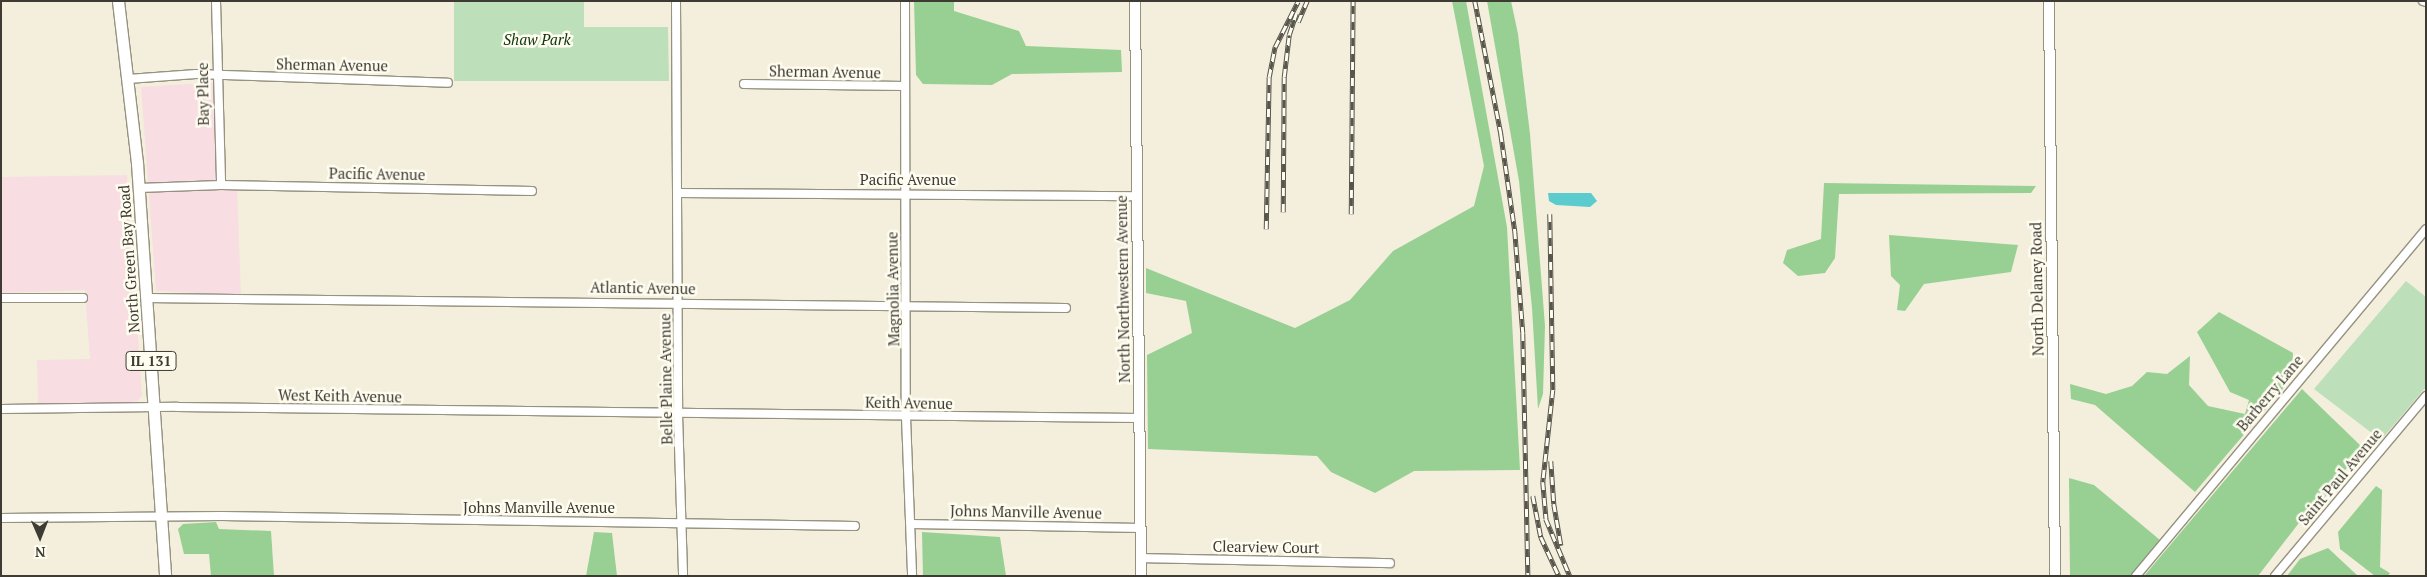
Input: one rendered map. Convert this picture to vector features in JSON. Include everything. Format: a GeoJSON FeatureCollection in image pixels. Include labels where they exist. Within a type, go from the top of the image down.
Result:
{"type":"FeatureCollection","features":[{"type":"Feature","properties":{"kind":"main road","name":"North Green Bay Road"},"geometry":{"type":"LineString","coordinates":[[118,1],[139,188],[165,576]]}},
{"type":"Feature","properties":{"kind":"street","name":"Bay Place"},"geometry":{"type":"LineString","coordinates":[[216,1],[216,76],[221,185]]}},
{"type":"Feature","properties":{"kind":"street","name":"Belle Plaine Avenue"},"geometry":{"type":"LineString","coordinates":[[676,1],[679,193],[678,414],[683,523],[683,576]]}},
{"type":"Feature","properties":{"kind":"street","name":"Magnolia Avenue"},"geometry":{"type":"LineString","coordinates":[[905,1],[906,417],[912,576]]}},
{"type":"Feature","properties":{"kind":"street","name":"North Northwestern Avenue"},"geometry":{"type":"LineString","coordinates":[[1135,1],[1141,576]]}},
{"type":"Feature","properties":{"kind":"street","name":"North Delaney Road"},"geometry":{"type":"LineString","coordinates":[[2049,1],[2055,576]]}},
{"type":"Feature","properties":{"kind":"street","name":"Sherman Avenue"},"geometry":{"type":"LineString","coordinates":[[128,79],[216,76],[448,83]]}},
{"type":"Feature","properties":{"kind":"street","name":"Sherman Avenue"},"geometry":{"type":"LineString","coordinates":[[744,84],[905,86]]}},
{"type":"Feature","properties":{"kind":"street","name":"Pacific Avenue"},"geometry":{"type":"LineString","coordinates":[[139,188],[221,185],[532,191]]}},
{"type":"Feature","properties":{"kind":"street","name":"Pacific Avenue"},"geometry":{"type":"LineString","coordinates":[[679,193],[1137,196]]}},
{"type":"Feature","properties":{"kind":"street","name":"Barberry Lane"},"geometry":{"type":"LineString","coordinates":[[2136,576],[2426,229]]}},
{"type":"Feature","properties":{"kind":"street"},"geometry":{"type":"LineString","coordinates":[[1,298],[83,298]]}},
{"type":"Feature","properties":{"kind":"street","name":"Atlantic Avenue"},"geometry":{"type":"LineString","coordinates":[[146,298],[679,302],[1066,308]]}},
{"type":"Feature","properties":{"kind":"street","name":"Saint Paul Avenue"},"geometry":{"type":"LineString","coordinates":[[2275,576],[2426,396]]}},
{"type":"Feature","properties":{"kind":"street","name":"West Keith Avenue"},"geometry":{"type":"LineString","coordinates":[[1,409],[155,407],[678,414]]}},
{"type":"Feature","properties":{"kind":"street","name":"Keith Avenue"},"geometry":{"type":"LineString","coordinates":[[678,414],[1139,418]]}},
{"type":"Feature","properties":{"kind":"street","name":"Johns Manville Avenue"},"geometry":{"type":"LineString","coordinates":[[1,518],[222,516],[855,526]]}},
{"type":"Feature","properties":{"kind":"street","name":"Johns Manville Avenue"},"geometry":{"type":"LineString","coordinates":[[911,524],[1141,528]]}},
{"type":"Feature","properties":{"kind":"street","name":"Clearview Court"},"geometry":{"type":"LineString","coordinates":[[1141,558],[1390,563]]}},
{"type":"Feature","properties":{"kind":"shaded area"},"geometry":{"type":"Polygon","coordinates":[[[222,82],[225,179],[237,184],[241,295],[156,291],[141,87],[222,82]]]}},
{"type":"Feature","properties":{"kind":"shaded area"},"geometry":{"type":"Polygon","coordinates":[[[127,175],[142,395],[137,401],[127,403],[38,406],[37,360],[90,359],[85,290],[1,293],[1,177],[127,175]]]}},
{"type":"Feature","properties":{"kind":"green space","name":"Shaw Park"},"geometry":{"type":"Polygon","coordinates":[[[454,1],[584,1],[584,27],[668,27],[669,81],[454,81],[454,1]]]}},
{"type":"Feature","properties":{"kind":"green space"},"geometry":{"type":"Polygon","coordinates":[[[914,1],[954,1],[954,11],[1019,31],[1026,46],[1121,50],[1122,72],[1012,74],[992,85],[923,84],[916,75],[914,1]]]}},
{"type":"Feature","properties":{"kind":"green space"},"geometry":{"type":"Polygon","coordinates":[[[1452,1],[1466,1],[1507,227],[1520,470],[1414,471],[1375,493],[1331,472],[1317,456],[1148,449],[1147,355],[1192,333],[1186,301],[1146,293],[1146,268],[1295,328],[1350,300],[1393,251],[1474,206],[1484,166],[1452,1]]]}},
{"type":"Feature","properties":{"kind":"green space"},"geometry":{"type":"Polygon","coordinates":[[[1487,1],[1511,1],[1518,34],[1530,134],[1545,326],[1543,394],[1538,409],[1532,308],[1519,181],[1487,1]]]}},
{"type":"Feature","properties":{"kind":"green space"},"geometry":{"type":"Polygon","coordinates":[[[1824,183],[2036,186],[2031,193],[1839,194],[1835,258],[1825,273],[1798,276],[1783,263],[1787,250],[1821,239],[1824,183]]]}},
{"type":"Feature","properties":{"kind":"green space"},"geometry":{"type":"Polygon","coordinates":[[[1889,235],[2018,245],[2011,272],[1924,284],[1905,311],[1897,310],[1900,285],[1891,276],[1889,235]]]}},
{"type":"Feature","properties":{"kind":"green space"},"geometry":{"type":"Polygon","coordinates":[[[2406,281],[2426,297],[2426,387],[2381,440],[2314,389],[2406,281]]]}},
{"type":"Feature","properties":{"kind":"green space"},"geometry":{"type":"Polygon","coordinates":[[[2219,312],[2293,353],[2292,378],[2195,492],[2095,405],[2071,399],[2070,384],[2106,394],[2132,386],[2147,372],[2167,374],[2190,356],[2189,385],[2208,406],[2245,414],[2249,400],[2230,392],[2197,332],[2219,312]]]}},
{"type":"Feature","properties":{"kind":"green space"},"geometry":{"type":"Polygon","coordinates":[[[2302,389],[2362,447],[2324,499],[2312,506],[2258,576],[2144,576],[2302,389]]]}},
{"type":"Feature","properties":{"kind":"green space"},"geometry":{"type":"Polygon","coordinates":[[[2069,478],[2094,485],[2160,540],[2130,576],[2070,576],[2069,478]]]}},
{"type":"Feature","properties":{"kind":"green space"},"geometry":{"type":"Polygon","coordinates":[[[2376,486],[2382,490],[2380,567],[2390,573],[2388,576],[2375,576],[2340,549],[2338,532],[2376,486]]]}},
{"type":"Feature","properties":{"kind":"green space"},"geometry":{"type":"Polygon","coordinates":[[[216,522],[219,529],[271,531],[274,576],[211,576],[209,554],[184,554],[178,529],[183,524],[216,522]]]}},
{"type":"Feature","properties":{"kind":"green space"},"geometry":{"type":"Polygon","coordinates":[[[594,532],[612,533],[617,576],[586,576],[594,532]]]}},
{"type":"Feature","properties":{"kind":"green space"},"geometry":{"type":"Polygon","coordinates":[[[922,532],[1000,537],[1006,576],[923,576],[922,532]]]}},
{"type":"Feature","properties":{"kind":"green space"},"geometry":{"type":"Polygon","coordinates":[[[2328,548],[2358,576],[2287,576],[2300,559],[2328,548]]]}},
{"type":"Feature","properties":{"kind":"water"},"geometry":{"type":"Polygon","coordinates":[[[1548,193],[1591,193],[1597,201],[1590,207],[1556,205],[1549,201],[1548,193]]]}},
{"type":"Feature","properties":{"kind":"railway"},"geometry":{"type":"LineString","coordinates":[[1266,229],[1269,77],[1275,47],[1298,1]]}},
{"type":"Feature","properties":{"kind":"railway"},"geometry":{"type":"LineString","coordinates":[[1298,22],[1307,1]]}},
{"type":"Feature","properties":{"kind":"railway"},"geometry":{"type":"LineString","coordinates":[[1351,214],[1353,1]]}},
{"type":"Feature","properties":{"kind":"railway"},"geometry":{"type":"LineString","coordinates":[[1475,1],[1501,134],[1515,231],[1523,333],[1528,576]]}},
{"type":"Feature","properties":{"kind":"railway"},"geometry":{"type":"LineString","coordinates":[[1283,212],[1284,77],[1289,35],[1296,13]]}},
{"type":"Feature","properties":{"kind":"railway"},"geometry":{"type":"LineString","coordinates":[[1550,214],[1553,390],[1543,482],[1546,519],[1570,576]]}},
{"type":"Feature","properties":{"kind":"railway"},"geometry":{"type":"LineString","coordinates":[[1551,461],[1554,504],[1561,545]]}},
{"type":"Feature","properties":{"kind":"railway"},"geometry":{"type":"LineString","coordinates":[[1533,496],[1541,537],[1559,576]]}}]}
